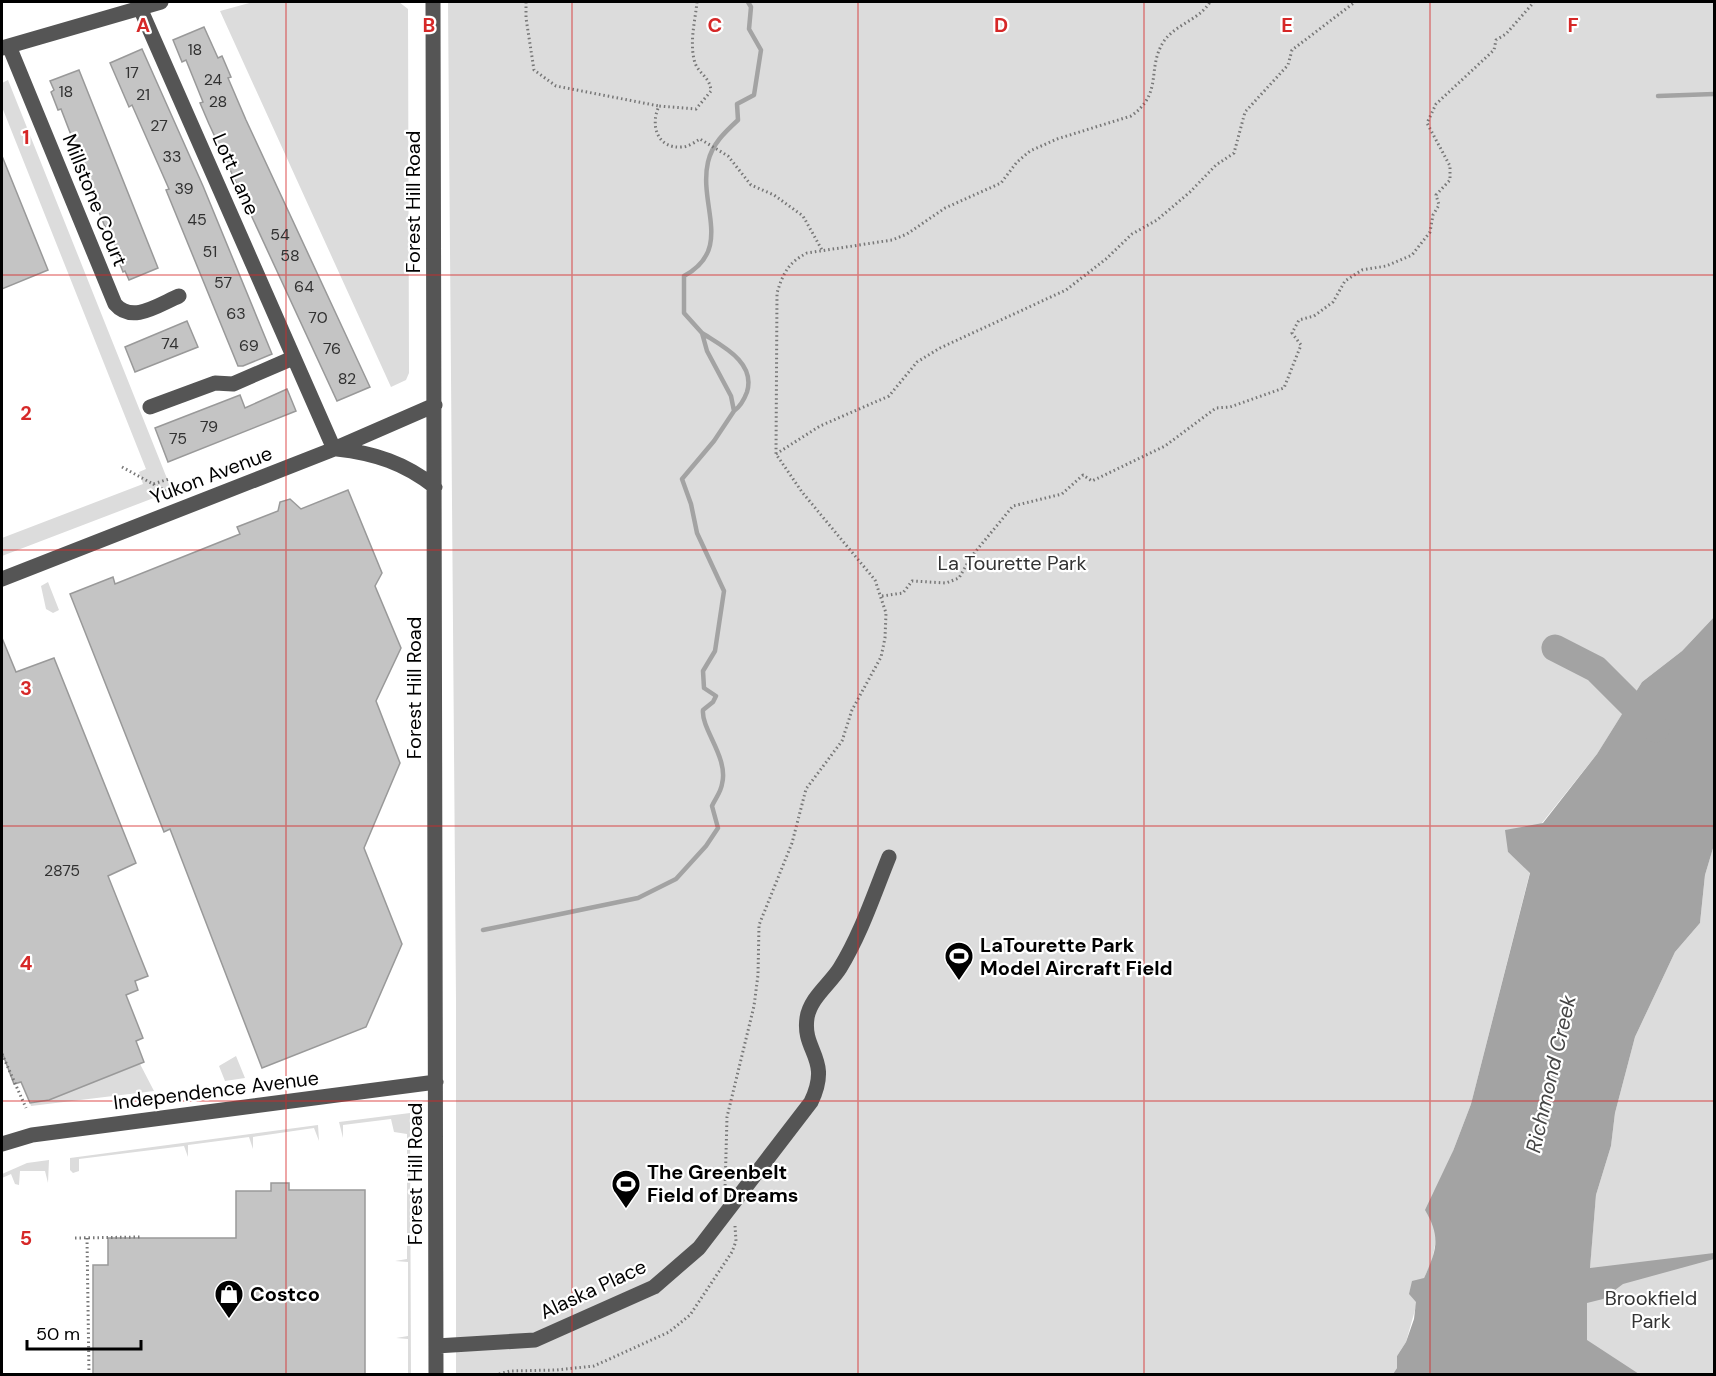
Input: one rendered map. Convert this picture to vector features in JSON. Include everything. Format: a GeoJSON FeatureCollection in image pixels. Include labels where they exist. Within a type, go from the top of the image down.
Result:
{"type":"FeatureCollection","features":[{"type":"Feature","properties":{"kind":"street"},"geometry":{"type":"LineString","coordinates":[[5,47],[161,2]]}},
{"type":"Feature","properties":{"kind":"street","name":"Forest Hill Road"},"geometry":{"type":"LineString","coordinates":[[433,2],[436,1374]]}},
{"type":"Feature","properties":{"kind":"street","name":"Lott Lane"},"geometry":{"type":"LineString","coordinates":[[140,8],[334,449]]}},
{"type":"Feature","properties":{"kind":"street","name":"Millstone Court"},"geometry":{"type":"LineString","coordinates":[[5,47],[115,304],[122,313],[134,314],[179,296]]}},
{"type":"Feature","properties":{"kind":"street"},"geometry":{"type":"LineString","coordinates":[[150,407],[215,383],[232,384],[293,358]]}},
{"type":"Feature","properties":{"kind":"street","name":"Yukon Avenue"},"geometry":{"type":"LineString","coordinates":[[2,579],[334,449],[435,405]]}},
{"type":"Feature","properties":{"kind":"street"},"geometry":{"type":"LineString","coordinates":[[334,449],[364,452],[391,460],[417,472],[435,487]]}},
{"type":"Feature","properties":{"kind":"street","name":"Alaska Place"},"geometry":{"type":"LineString","coordinates":[[436,1346],[535,1340],[654,1287],[699,1248],[794,1126],[819,1086],[820,1072],[808,1033],[807,1018],[813,1003],[839,969],[857,935],[889,857]]}},
{"type":"Feature","properties":{"kind":"street","name":"Independence Avenue"},"geometry":{"type":"LineString","coordinates":[[2,1144],[32,1135],[436,1082]]}},
{"type":"Feature","properties":{"kind":"path"},"geometry":{"type":"LineString","coordinates":[[526,2],[534,70],[556,86],[659,106],[696,110],[711,91],[710,82],[696,66],[692,48],[697,2]]}},
{"type":"Feature","properties":{"kind":"path"},"geometry":{"type":"LineString","coordinates":[[499,1374],[510,1371],[594,1366],[681,1325],[732,1252],[736,1233],[723,1184],[727,1116],[754,1006],[758,975],[759,925],[792,843],[806,789],[838,747],[857,700],[881,657],[886,613],[875,580],[802,492],[776,454],[777,292],[782,277],[796,258],[807,253],[892,240],[907,234],[945,208],[1001,183],[1017,162],[1030,151],[1057,139],[1131,116],[1141,109],[1150,97],[1160,50],[1165,41],[1183,25],[1204,12],[1210,2]]}},
{"type":"Feature","properties":{"kind":"path"},"geometry":{"type":"LineString","coordinates":[[776,454],[820,426],[889,396],[917,362],[940,348],[1066,290],[1106,259],[1132,234],[1157,220],[1190,192],[1216,165],[1234,153],[1245,112],[1288,65],[1292,50],[1354,2]]}},
{"type":"Feature","properties":{"kind":"path"},"geometry":{"type":"LineString","coordinates":[[882,596],[903,593],[912,581],[946,583],[959,578],[971,557],[1013,506],[1062,494],[1083,475],[1092,480],[1165,446],[1216,408],[1230,407],[1284,388],[1301,345],[1292,333],[1299,320],[1314,316],[1333,302],[1345,281],[1362,270],[1386,266],[1412,255],[1430,232],[1433,214],[1439,205],[1436,195],[1450,180],[1450,166],[1427,123],[1431,113],[1436,104],[1494,50],[1496,40],[1506,34],[1534,2]]}},
{"type":"Feature","properties":{"kind":"path"},"geometry":{"type":"LineString","coordinates":[[659,106],[653,119],[655,133],[668,145],[684,148],[700,139],[728,156],[751,184],[774,195],[803,216],[822,251]]}},
{"type":"Feature","properties":{"kind":"path"},"geometry":{"type":"LineString","coordinates":[[122,467],[170,493]]}},
{"type":"Feature","properties":{"kind":"path"},"geometry":{"type":"LineString","coordinates":[[153,484],[169,479]]}},
{"type":"Feature","properties":{"kind":"path"},"geometry":{"type":"LineString","coordinates":[[2,1054],[26,1108]]}},
{"type":"Feature","properties":{"kind":"path"},"geometry":{"type":"LineString","coordinates":[[75,1238],[141,1237]]}},
{"type":"Feature","properties":{"kind":"path"},"geometry":{"type":"LineString","coordinates":[[87,1238],[88,1374]]}},
{"type":"Feature","properties":{"kind":"green space"},"geometry":{"type":"Polygon","coordinates":[[[253,2],[399,2],[408,9],[409,373],[406,380],[391,387],[220,11],[253,2]]]}},
{"type":"Feature","properties":{"kind":"green space","name":"La Tourette Park"},"geometry":{"type":"Polygon","coordinates":[[[448,2],[1714,2],[1714,617],[1682,651],[1642,682],[1597,754],[1542,823],[1508,852],[1530,872],[1471,1104],[1453,1151],[1432,1261],[1424,1278],[1406,1342],[1397,1356],[1397,1368],[1393,1374],[456,1374],[456,999],[448,2]]]}},
{"type":"Feature","properties":{"kind":"green space"},"geometry":{"type":"Polygon","coordinates":[[[8,80],[172,491],[2,556],[2,538],[143,484],[139,472],[146,469],[2,107],[2,83],[8,80]]]}},
{"type":"Feature","properties":{"kind":"green space"},"geometry":{"type":"Polygon","coordinates":[[[48,582],[59,610],[53,613],[46,609],[41,586],[48,582]]]}},
{"type":"Feature","properties":{"kind":"green space","name":"Brookfield Park"},"geometry":{"type":"Polygon","coordinates":[[[1714,845],[1714,1374],[1585,1374],[1587,1303],[1596,1195],[1611,1146],[1615,1113],[1635,1037],[1675,952],[1700,923],[1705,875],[1714,845]]]}},
{"type":"Feature","properties":{"kind":"green space"},"geometry":{"type":"Polygon","coordinates":[[[236,1056],[245,1078],[225,1081],[219,1066],[236,1056]]]}},
{"type":"Feature","properties":{"kind":"green space"},"geometry":{"type":"Polygon","coordinates":[[[140,1064],[154,1091],[31,1106],[30,1103],[49,1100],[140,1064]]]}},
{"type":"Feature","properties":{"kind":"green space"},"geometry":{"type":"Polygon","coordinates":[[[410,1113],[411,1374],[408,1374],[408,1339],[396,1338],[408,1336],[408,1262],[395,1261],[407,1259],[407,1134],[394,1132],[391,1119],[343,1125],[343,1138],[339,1122],[410,1113]]]}},
{"type":"Feature","properties":{"kind":"green space"},"geometry":{"type":"Polygon","coordinates":[[[318,1125],[319,1141],[314,1128],[253,1137],[253,1149],[249,1137],[188,1145],[188,1157],[184,1146],[79,1159],[79,1171],[73,1173],[70,1170],[70,1158],[318,1125]]]}},
{"type":"Feature","properties":{"kind":"green space"},"geometry":{"type":"Polygon","coordinates":[[[49,1160],[48,1183],[45,1171],[20,1171],[19,1185],[15,1184],[11,1174],[2,1178],[2,1174],[27,1163],[49,1160]]]}},
{"type":"Feature","properties":{"kind":"water","name":"Richmond Creek"},"geometry":{"type":"Polygon","coordinates":[[[1714,617],[1714,845],[1705,875],[1700,923],[1675,952],[1635,1037],[1615,1113],[1611,1146],[1596,1195],[1590,1268],[1714,1253],[1714,1259],[1623,1284],[1603,1299],[1587,1303],[1587,1340],[1639,1374],[1393,1374],[1397,1368],[1397,1356],[1406,1342],[1414,1319],[1416,1302],[1409,1294],[1412,1281],[1424,1278],[1434,1251],[1435,1236],[1425,1210],[1453,1151],[1471,1104],[1530,873],[1508,852],[1505,830],[1543,823],[1597,754],[1642,682],[1682,651],[1714,617]]]}},
{"type":"Feature","properties":{"kind":"building"},"geometry":{"type":"Polygon","coordinates":[[[204,27],[218,58],[222,56],[231,77],[228,78],[246,120],[370,387],[337,401],[209,124],[186,60],[182,62],[173,40],[204,27]]]}},
{"type":"Feature","properties":{"kind":"building"},"geometry":{"type":"Polygon","coordinates":[[[142,49],[203,186],[272,354],[243,366],[238,366],[166,190],[169,189],[132,105],[129,107],[110,63],[142,49]]]}},
{"type":"Feature","properties":{"kind":"building"},"geometry":{"type":"Polygon","coordinates":[[[79,70],[158,268],[129,280],[125,271],[123,272],[107,225],[105,227],[69,136],[71,135],[61,109],[58,110],[51,92],[54,90],[50,81],[79,70]]]}},
{"type":"Feature","properties":{"kind":"building"},"geometry":{"type":"Polygon","coordinates":[[[2,156],[48,270],[2,289],[2,156]]]}},
{"type":"Feature","properties":{"kind":"building"},"geometry":{"type":"Polygon","coordinates":[[[187,321],[198,347],[135,372],[125,347],[187,321]]]}},
{"type":"Feature","properties":{"kind":"building"},"geometry":{"type":"Polygon","coordinates":[[[287,389],[296,411],[168,462],[155,428],[240,395],[245,408],[287,389]]]}},
{"type":"Feature","properties":{"kind":"building"},"geometry":{"type":"Polygon","coordinates":[[[348,490],[382,573],[375,586],[401,648],[376,701],[400,763],[364,848],[402,944],[366,1027],[262,1068],[170,829],[164,832],[70,594],[113,577],[115,584],[240,534],[237,527],[278,511],[280,502],[290,499],[301,509],[348,490]]]}},
{"type":"Feature","properties":{"kind":"building"},"geometry":{"type":"Polygon","coordinates":[[[2,638],[16,672],[54,658],[136,863],[108,876],[148,976],[135,981],[138,990],[126,995],[143,1038],[136,1041],[144,1062],[49,1100],[30,1103],[21,1082],[14,1084],[2,1052],[2,638]]]}},
{"type":"Feature","properties":{"kind":"building","name":"Costco"},"geometry":{"type":"Polygon","coordinates":[[[271,1183],[289,1183],[289,1190],[365,1190],[365,1374],[93,1374],[93,1265],[108,1265],[108,1238],[236,1238],[236,1191],[271,1191],[271,1183]]]}},
{"type":"Feature","properties":{"kind":"waterway"},"geometry":{"type":"LineString","coordinates":[[483,930],[638,898],[676,879],[706,846],[718,828],[712,806],[722,784],[722,764],[706,726],[703,710],[713,702],[716,696],[704,688],[703,671],[715,651],[724,591],[697,533],[691,504],[682,479],[714,441],[734,411],[731,396],[707,351],[702,333],[684,313],[684,276],[699,265],[707,253],[711,239],[706,178],[710,156],[720,139],[738,120],[737,104],[754,95],[761,50],[749,29],[751,7],[748,2]]}},
{"type":"Feature","properties":{"kind":"waterway"},"geometry":{"type":"LineString","coordinates":[[1658,96],[1714,94]]}},
{"type":"Feature","properties":{"kind":"waterway"},"geometry":{"type":"LineString","coordinates":[[702,333],[727,349],[747,372],[747,392],[742,403],[734,411]]}},
{"type":"Feature","properties":{"kind":"waterway"},"geometry":{"type":"LineString","coordinates":[[1555,648],[1596,669],[1656,729]]}},
{"type":"Feature","properties":{"kind":"place","name":"LaTourette Park Model Aircraft Field"},"geometry":{"type":"Point","coordinates":[959,982]}},
{"type":"Feature","properties":{"kind":"place","name":"The Greenbelt Field of Dreams"},"geometry":{"type":"Point","coordinates":[626,1210]}},
{"type":"Feature","properties":{"kind":"place","name":"Costco"},"geometry":{"type":"Point","coordinates":[229,1320]}}]}
